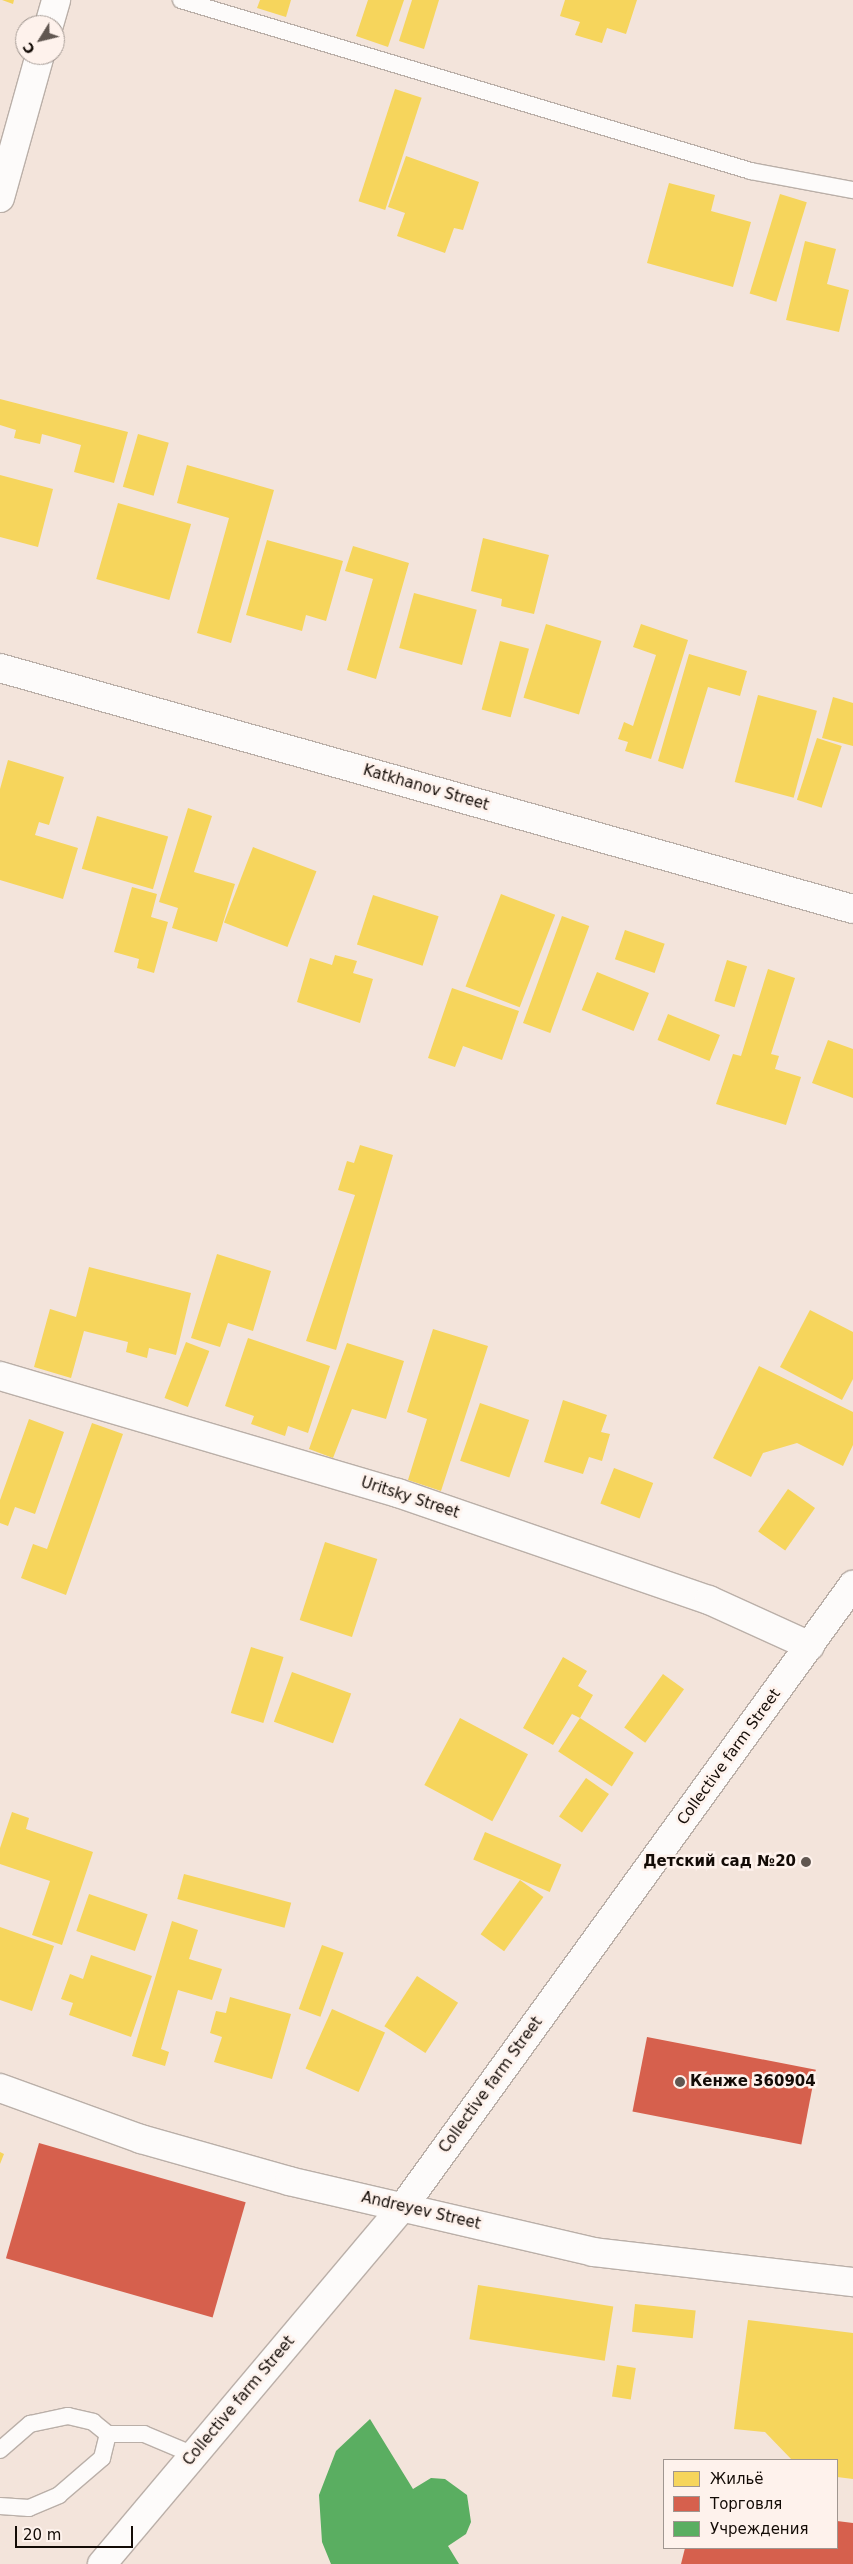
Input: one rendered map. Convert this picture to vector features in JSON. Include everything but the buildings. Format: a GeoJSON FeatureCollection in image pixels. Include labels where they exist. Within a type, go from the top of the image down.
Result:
{"type":"FeatureCollection","features":[{"type":"Feature","properties":{"kind":"street"},"geometry":{"type":"LineString","coordinates":[[52,15],[56,0]]}},
{"type":"Feature","properties":{"kind":"street"},"geometry":{"type":"LineString","coordinates":[[0,198],[37,65]]}},
{"type":"Feature","properties":{"kind":"street","name":"Katkhanov Street"},"geometry":{"type":"LineString","coordinates":[[0,668],[853,909]]}},
{"type":"Feature","properties":{"kind":"street","name":"Uritsky Street"},"geometry":{"type":"LineString","coordinates":[[0,1376],[407,1496],[710,1600],[810,1646]]}},
{"type":"Feature","properties":{"kind":"street","name":"Collective farm Street"},"geometry":{"type":"LineString","coordinates":[[102,2564],[403,2206],[853,1585]]}},
{"type":"Feature","properties":{"kind":"street","name":"Andreyev Street"},"geometry":{"type":"LineString","coordinates":[[0,2088],[142,2139],[289,2181],[403,2206],[593,2252],[853,2282]]}},
{"type":"Feature","properties":{"kind":"lane"},"geometry":{"type":"LineString","coordinates":[[181,0],[751,171],[853,190]]}},
{"type":"Feature","properties":{"kind":"lane"},"geometry":{"type":"LineString","coordinates":[[0,2450],[30,2424],[68,2416],[93,2422],[108,2434],[144,2434],[194,2456]]}},
{"type":"Feature","properties":{"kind":"lane"},"geometry":{"type":"LineString","coordinates":[[0,2506],[29,2508],[59,2495],[102,2458],[108,2434]]}},
{"type":"Feature","properties":{"kind":"place","name":"Детский сад №20"},"geometry":{"type":"Point","coordinates":[806,1862]}},
{"type":"Feature","properties":{"kind":"place","name":"Кенже 360904"},"geometry":{"type":"Point","coordinates":[680,2082]}}]}
